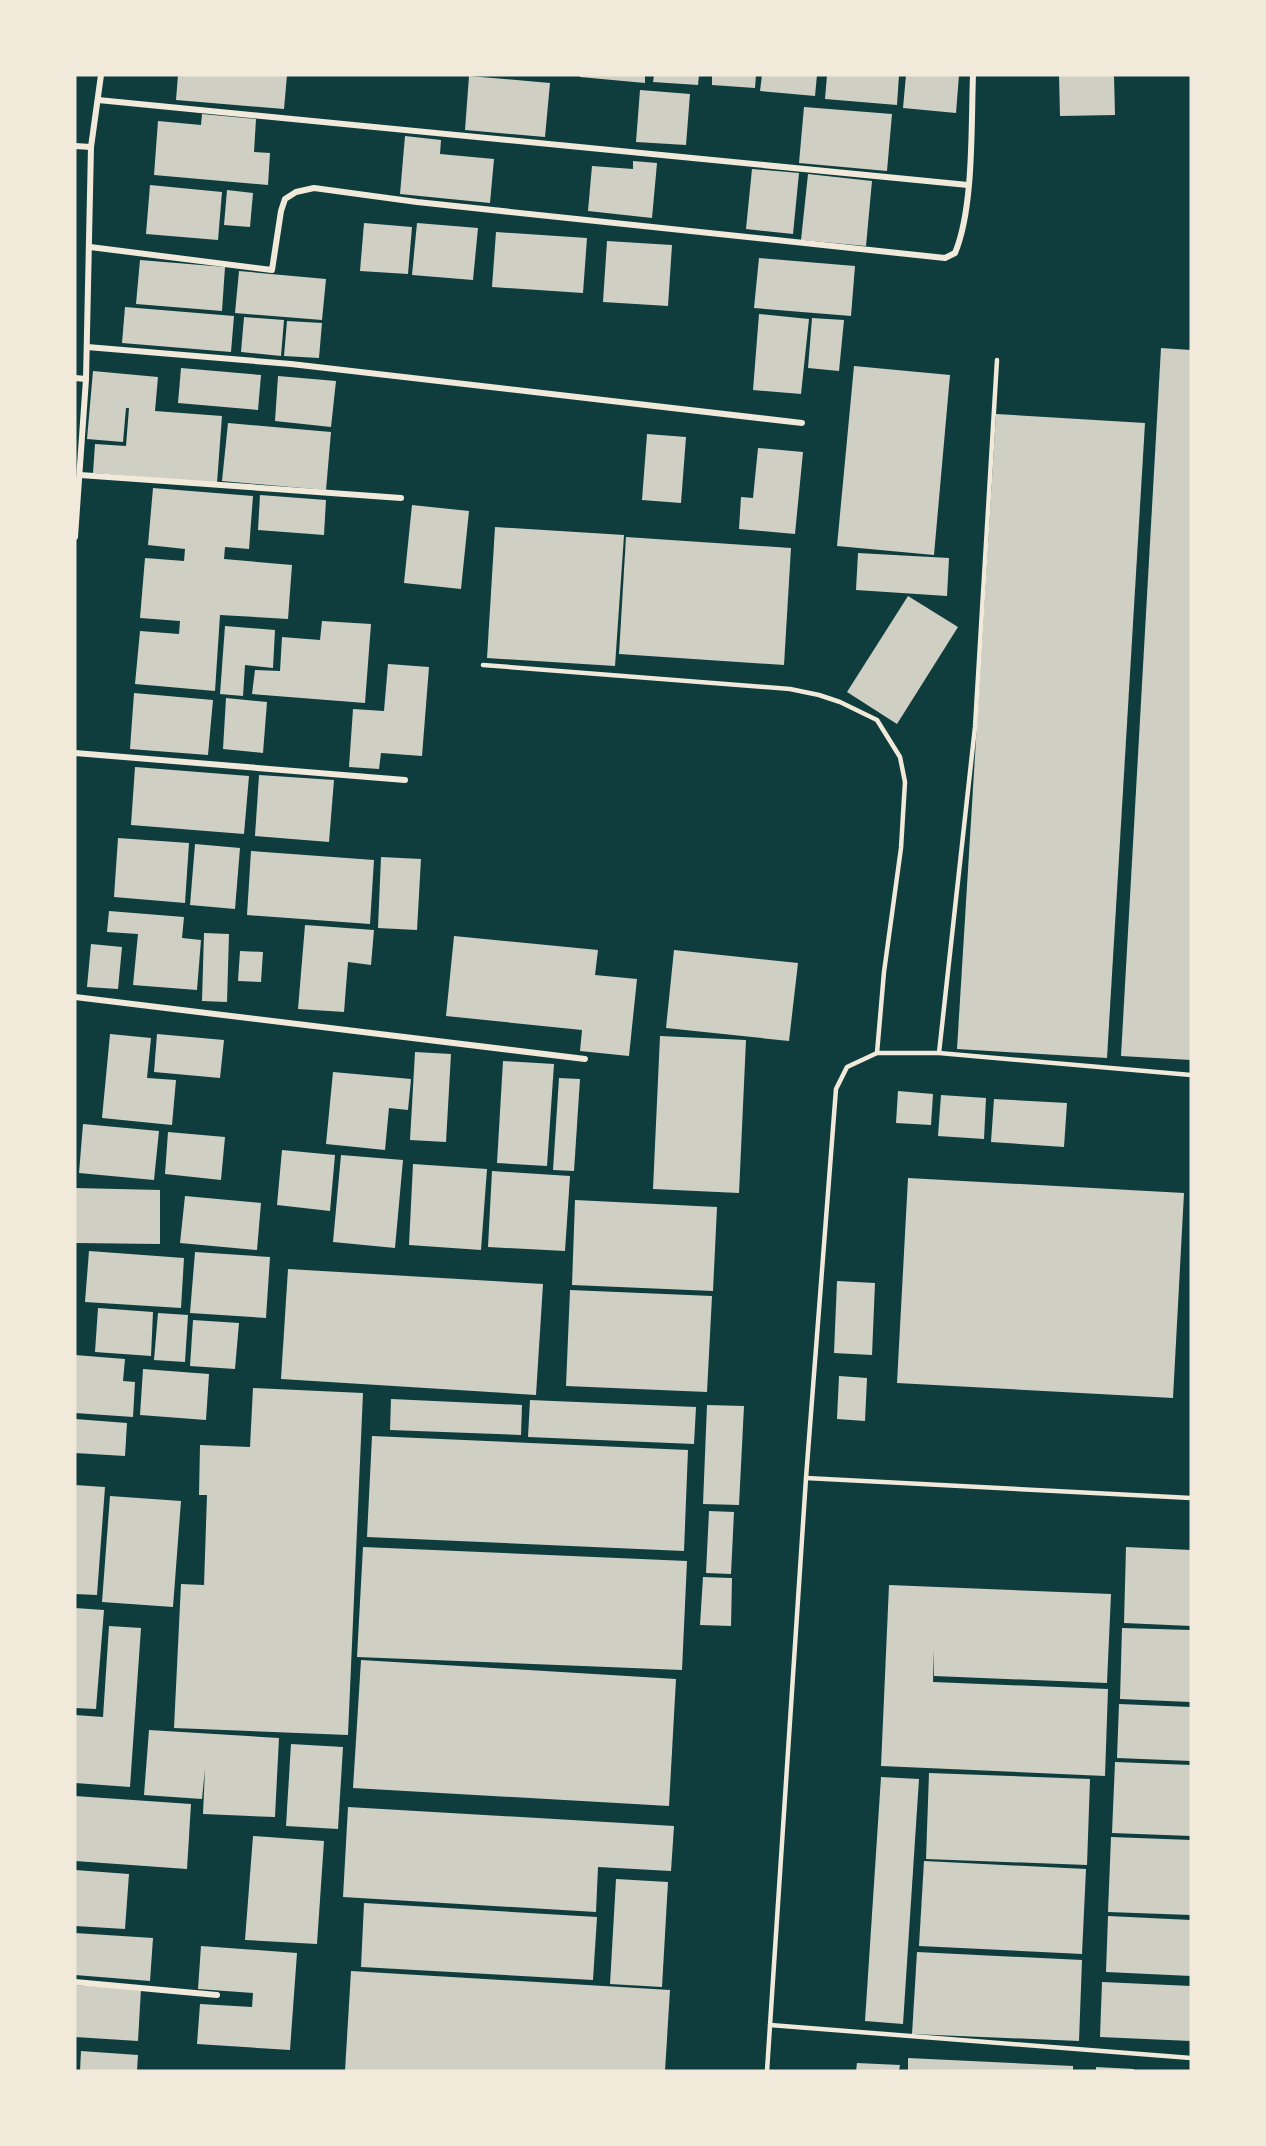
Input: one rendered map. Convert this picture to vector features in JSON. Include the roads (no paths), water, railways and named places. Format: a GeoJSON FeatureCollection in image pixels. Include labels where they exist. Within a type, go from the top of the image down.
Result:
{"type":"FeatureCollection","features":[{"type":"Feature","properties":{"kind":"street"},"geometry":{"type":"LineString","coordinates":[[75,537],[86,379],[91,147],[101,75]]}},
{"type":"Feature","properties":{"kind":"street"},"geometry":{"type":"LineString","coordinates":[[90,247],[272,270],[285,199],[296,192],[314,188],[417,202],[945,258],[955,253],[962,237],[968,184],[973,75]]}},
{"type":"Feature","properties":{"kind":"street"},"geometry":{"type":"LineString","coordinates":[[98,100],[968,184]]}},
{"type":"Feature","properties":{"kind":"street"},"geometry":{"type":"LineString","coordinates":[[75,146],[91,147]]}},
{"type":"Feature","properties":{"kind":"street"},"geometry":{"type":"LineString","coordinates":[[87,347],[291,364],[802,423]]}},
{"type":"Feature","properties":{"kind":"street"},"geometry":{"type":"LineString","coordinates":[[75,378],[86,379]]}},
{"type":"Feature","properties":{"kind":"street"},"geometry":{"type":"LineString","coordinates":[[80,475],[401,498]]}},
{"type":"Feature","properties":{"kind":"street"},"geometry":{"type":"LineString","coordinates":[[75,753],[405,780]]}},
{"type":"Feature","properties":{"kind":"street"},"geometry":{"type":"LineString","coordinates":[[75,997],[585,1059]]}},
{"type":"Feature","properties":{"kind":"street"},"geometry":{"type":"LineString","coordinates":[[75,1982],[217,1995]]}},
{"type":"Feature","properties":{"kind":"lane"},"geometry":{"type":"LineString","coordinates":[[939,1053],[975,727],[997,360]]}},
{"type":"Feature","properties":{"kind":"lane"},"geometry":{"type":"LineString","coordinates":[[483,664],[790,689],[840,702],[877,720],[900,757],[905,782],[901,848],[884,972],[877,1053]]}},
{"type":"Feature","properties":{"kind":"lane"},"geometry":{"type":"LineString","coordinates":[[766,2071],[806,1478],[836,1089],[847,1067],[877,1053],[939,1053],[1191,1075]]}},
{"type":"Feature","properties":{"kind":"lane"},"geometry":{"type":"LineString","coordinates":[[806,1478],[1191,1498]]}},
{"type":"Feature","properties":{"kind":"lane"},"geometry":{"type":"LineString","coordinates":[[770,2025],[1191,2058]]}}]}
